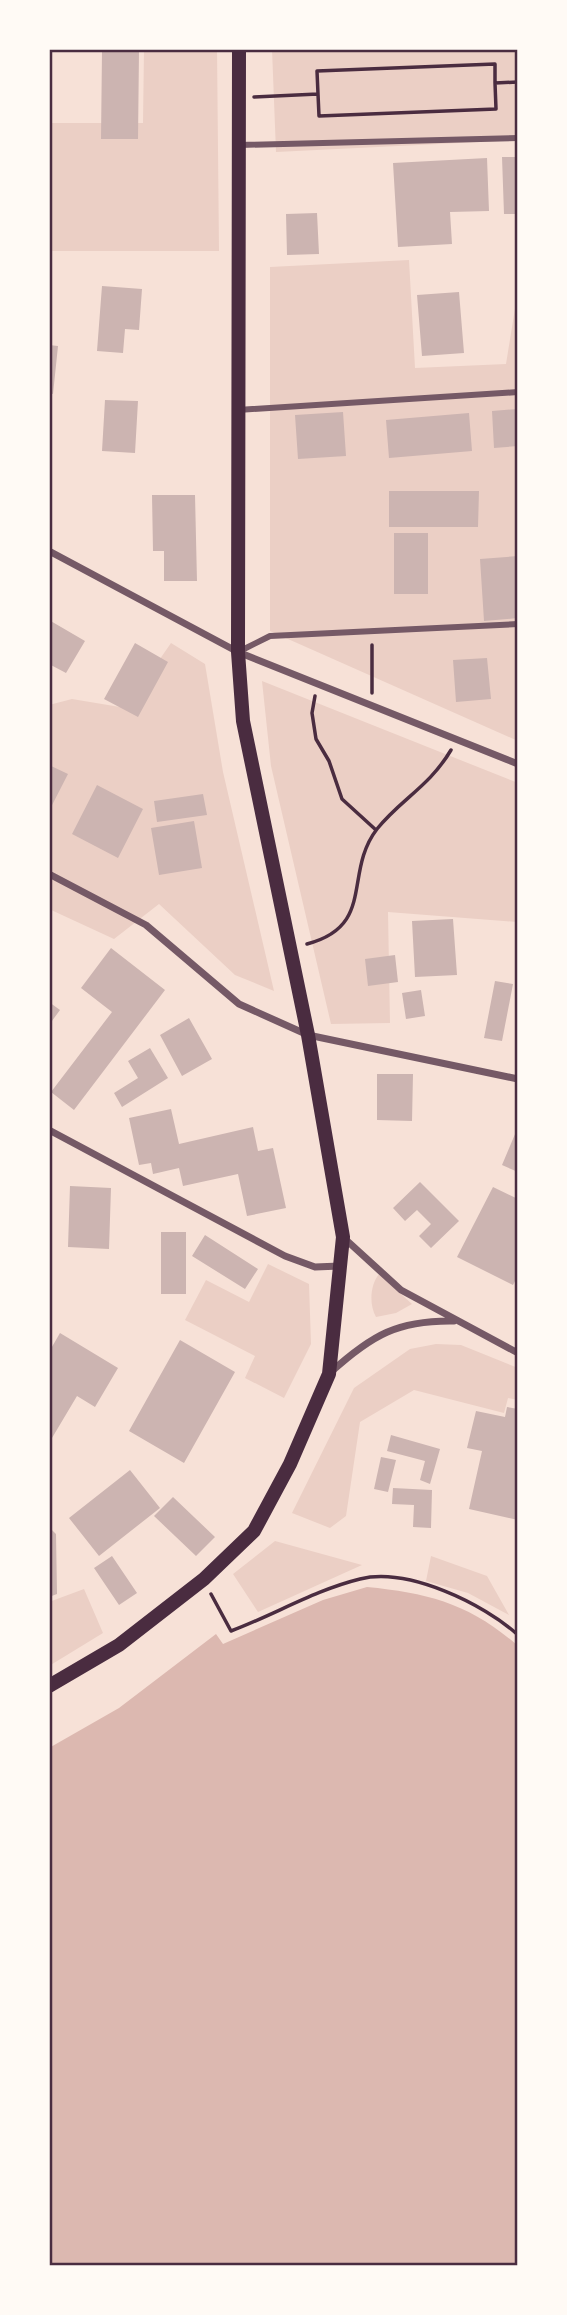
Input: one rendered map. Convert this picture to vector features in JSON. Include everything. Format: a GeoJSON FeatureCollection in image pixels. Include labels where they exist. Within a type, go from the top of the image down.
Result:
{"type":"FeatureCollection","features":[{"type":"Feature","properties":{"kind":"main road"},"geometry":{"type":"LineString","coordinates":[[49,1686],[119,1645],[204,1579],[254,1531],[290,1464],[329,1374],[343,1237],[308,1035],[243,721],[238,652],[239,49]]}},
{"type":"Feature","properties":{"kind":"street"},"geometry":{"type":"LineString","coordinates":[[240,145],[518,138]]}},
{"type":"Feature","properties":{"kind":"street"},"geometry":{"type":"LineString","coordinates":[[238,410],[518,392]]}},
{"type":"Feature","properties":{"kind":"street"},"geometry":{"type":"LineString","coordinates":[[49,551],[238,652],[518,764]]}},
{"type":"Feature","properties":{"kind":"street"},"geometry":{"type":"LineString","coordinates":[[238,652],[270,636],[518,624]]}},
{"type":"Feature","properties":{"kind":"street"},"geometry":{"type":"LineString","coordinates":[[49,874],[146,925],[239,1004],[308,1035],[518,1079]]}},
{"type":"Feature","properties":{"kind":"street"},"geometry":{"type":"LineString","coordinates":[[49,1130],[285,1256],[315,1267],[341,1266]]}},
{"type":"Feature","properties":{"kind":"street"},"geometry":{"type":"LineString","coordinates":[[343,1237],[401,1290],[518,1353]]}},
{"type":"Feature","properties":{"kind":"street"},"geometry":{"type":"LineString","coordinates":[[329,1374],[364,1342],[419,1320],[455,1321]]}},
{"type":"Feature","properties":{"kind":"path"},"geometry":{"type":"LineString","coordinates":[[495,64],[496,109],[318,116],[318,94],[317,71],[495,64]]}},
{"type":"Feature","properties":{"kind":"path"},"geometry":{"type":"LineString","coordinates":[[495,83],[518,82]]}},
{"type":"Feature","properties":{"kind":"path"},"geometry":{"type":"LineString","coordinates":[[238,97],[318,94]]}},
{"type":"Feature","properties":{"kind":"path"},"geometry":{"type":"LineString","coordinates":[[372,631],[372,706]]}},
{"type":"Feature","properties":{"kind":"path"},"geometry":{"type":"LineString","coordinates":[[317,683],[312,713],[316,739],[329,761],[342,799],[376,830]]}},
{"type":"Feature","properties":{"kind":"path"},"geometry":{"type":"LineString","coordinates":[[290,948],[331,938],[354,908],[356,877],[376,830],[437,773],[457,739]]}},
{"type":"Feature","properties":{"kind":"path"},"geometry":{"type":"LineString","coordinates":[[219,1608],[230,1631],[338,1586],[364,1578],[403,1580],[452,1593],[498,1616],[518,1635]]}},
{"type":"Feature","properties":{"kind":"shaded area"},"geometry":{"type":"Polygon","coordinates":[[[144,49],[217,49],[219,251],[49,251],[49,123],[143,123],[144,49]]]}},
{"type":"Feature","properties":{"kind":"shaded area"},"geometry":{"type":"Polygon","coordinates":[[[272,49],[518,49],[518,140],[276,152],[272,49]]]}},
{"type":"Feature","properties":{"kind":"shaded area"},"geometry":{"type":"Polygon","coordinates":[[[409,260],[415,368],[506,364],[518,290],[518,741],[270,631],[270,267],[409,260]]]}},
{"type":"Feature","properties":{"kind":"shaded area"},"geometry":{"type":"Polygon","coordinates":[[[171,643],[205,664],[223,772],[274,991],[235,975],[159,904],[114,939],[49,909],[49,705],[72,699],[126,708],[171,643]]]}},
{"type":"Feature","properties":{"kind":"shaded area"},"geometry":{"type":"Polygon","coordinates":[[[262,681],[518,783],[518,922],[388,912],[390,1023],[331,1024],[271,766],[262,681]]]}},
{"type":"Feature","properties":{"kind":"shaded area"},"geometry":{"type":"Polygon","coordinates":[[[268,1264],[309,1284],[311,1344],[284,1398],[245,1378],[255,1356],[185,1320],[206,1280],[249,1302],[268,1264]]]}},
{"type":"Feature","properties":{"kind":"shaded area"},"geometry":{"type":"Polygon","coordinates":[[[379,1274],[412,1304],[396,1313],[376,1317],[372,1307],[372,1295],[379,1274]]]}},
{"type":"Feature","properties":{"kind":"shaded area"},"geometry":{"type":"Polygon","coordinates":[[[436,1344],[461,1345],[518,1368],[518,1400],[508,1398],[504,1413],[414,1390],[360,1422],[346,1516],[330,1528],[292,1513],[354,1388],[410,1349],[436,1344]]]}},
{"type":"Feature","properties":{"kind":"shaded area"},"geometry":{"type":"Polygon","coordinates":[[[275,1541],[362,1565],[258,1612],[233,1574],[275,1541]]]}},
{"type":"Feature","properties":{"kind":"shaded area"},"geometry":{"type":"Polygon","coordinates":[[[431,1556],[487,1576],[509,1615],[468,1593],[426,1581],[431,1556]]]}},
{"type":"Feature","properties":{"kind":"shaded area"},"geometry":{"type":"Polygon","coordinates":[[[367,1587],[410,1593],[448,1603],[483,1620],[518,1646],[518,2266],[49,2266],[49,1748],[119,1708],[216,1634],[223,1644],[323,1600],[367,1587]]]}},
{"type":"Feature","properties":{"kind":"shaded area"},"geometry":{"type":"Polygon","coordinates":[[[84,1589],[103,1633],[49,1666],[49,1602],[84,1589]]]}},
{"type":"Feature","properties":{"kind":"building"},"geometry":{"type":"Polygon","coordinates":[[[102,51],[139,51],[138,139],[101,139],[102,51]]]}},
{"type":"Feature","properties":{"kind":"building"},"geometry":{"type":"Polygon","coordinates":[[[502,157],[518,157],[518,214],[504,214],[502,157]]]}},
{"type":"Feature","properties":{"kind":"building"},"geometry":{"type":"Polygon","coordinates":[[[487,158],[489,211],[450,212],[452,244],[398,247],[393,163],[487,158]]]}},
{"type":"Feature","properties":{"kind":"building"},"geometry":{"type":"Polygon","coordinates":[[[317,213],[319,254],[287,255],[286,214],[317,213]]]}},
{"type":"Feature","properties":{"kind":"building"},"geometry":{"type":"Polygon","coordinates":[[[102,286],[142,289],[139,330],[125,329],[123,353],[97,351],[102,286]]]}},
{"type":"Feature","properties":{"kind":"building"},"geometry":{"type":"Polygon","coordinates":[[[459,292],[464,353],[422,356],[417,295],[459,292]]]}},
{"type":"Feature","properties":{"kind":"building"},"geometry":{"type":"Polygon","coordinates":[[[49,345],[58,346],[53,394],[49,393],[49,345]]]}},
{"type":"Feature","properties":{"kind":"building"},"geometry":{"type":"Polygon","coordinates":[[[105,400],[138,401],[135,453],[102,451],[105,400]]]}},
{"type":"Feature","properties":{"kind":"building"},"geometry":{"type":"Polygon","coordinates":[[[518,409],[518,446],[494,448],[492,411],[518,409]]]}},
{"type":"Feature","properties":{"kind":"building"},"geometry":{"type":"Polygon","coordinates":[[[343,412],[346,456],[298,459],[295,415],[343,412]]]}},
{"type":"Feature","properties":{"kind":"building"},"geometry":{"type":"Polygon","coordinates":[[[469,413],[472,451],[389,458],[386,420],[469,413]]]}},
{"type":"Feature","properties":{"kind":"building"},"geometry":{"type":"Polygon","coordinates":[[[389,491],[479,491],[478,527],[389,527],[389,491]]]}},
{"type":"Feature","properties":{"kind":"building"},"geometry":{"type":"Polygon","coordinates":[[[152,495],[195,495],[197,581],[164,581],[164,551],[153,551],[152,495]]]}},
{"type":"Feature","properties":{"kind":"building"},"geometry":{"type":"Polygon","coordinates":[[[394,533],[428,533],[428,594],[394,594],[394,533]]]}},
{"type":"Feature","properties":{"kind":"building"},"geometry":{"type":"Polygon","coordinates":[[[518,556],[518,618],[484,621],[480,559],[518,556]]]}},
{"type":"Feature","properties":{"kind":"building"},"geometry":{"type":"Polygon","coordinates":[[[49,620],[85,641],[66,673],[49,664],[49,620]]]}},
{"type":"Feature","properties":{"kind":"building"},"geometry":{"type":"Polygon","coordinates":[[[135,643],[168,662],[138,717],[104,699],[135,643]]]}},
{"type":"Feature","properties":{"kind":"building"},"geometry":{"type":"Polygon","coordinates":[[[487,658],[491,699],[456,702],[453,660],[487,658]]]}},
{"type":"Feature","properties":{"kind":"building"},"geometry":{"type":"Polygon","coordinates":[[[49,765],[68,774],[49,811],[49,765]]]}},
{"type":"Feature","properties":{"kind":"building"},"geometry":{"type":"Polygon","coordinates":[[[97,785],[143,809],[118,858],[72,834],[97,785]]]}},
{"type":"Feature","properties":{"kind":"building"},"geometry":{"type":"Polygon","coordinates":[[[203,794],[207,815],[157,822],[154,801],[203,794]]]}},
{"type":"Feature","properties":{"kind":"building"},"geometry":{"type":"Polygon","coordinates":[[[194,821],[202,868],[159,875],[151,828],[194,821]]]}},
{"type":"Feature","properties":{"kind":"building"},"geometry":{"type":"Polygon","coordinates":[[[453,919],[457,975],[415,977],[412,921],[453,919]]]}},
{"type":"Feature","properties":{"kind":"building"},"geometry":{"type":"Polygon","coordinates":[[[111,948],[165,990],[74,1110],[51,1092],[112,1012],[81,988],[111,948]]]}},
{"type":"Feature","properties":{"kind":"building"},"geometry":{"type":"Polygon","coordinates":[[[395,955],[398,982],[368,986],[365,959],[395,955]]]}},
{"type":"Feature","properties":{"kind":"building"},"geometry":{"type":"Polygon","coordinates":[[[495,981],[513,984],[502,1041],[484,1038],[495,981]]]}},
{"type":"Feature","properties":{"kind":"building"},"geometry":{"type":"Polygon","coordinates":[[[421,990],[425,1016],[406,1019],[402,993],[421,990]]]}},
{"type":"Feature","properties":{"kind":"building"},"geometry":{"type":"Polygon","coordinates":[[[49,1002],[60,1010],[49,1025],[49,1002]]]}},
{"type":"Feature","properties":{"kind":"building"},"geometry":{"type":"Polygon","coordinates":[[[189,1018],[212,1059],[182,1076],[160,1035],[189,1018]]]}},
{"type":"Feature","properties":{"kind":"building"},"geometry":{"type":"Polygon","coordinates":[[[150,1048],[168,1078],[122,1107],[114,1093],[138,1078],[128,1061],[150,1048]]]}},
{"type":"Feature","properties":{"kind":"building"},"geometry":{"type":"Polygon","coordinates":[[[377,1074],[413,1074],[412,1121],[377,1120],[377,1074]]]}},
{"type":"Feature","properties":{"kind":"building"},"geometry":{"type":"Polygon","coordinates":[[[171,1109],[179,1144],[253,1127],[258,1151],[273,1148],[286,1208],[247,1216],[238,1174],[183,1186],[179,1168],[153,1174],[151,1163],[139,1165],[129,1118],[171,1109]]]}},
{"type":"Feature","properties":{"kind":"building"},"geometry":{"type":"Polygon","coordinates":[[[518,1127],[518,1172],[502,1165],[518,1127]]]}},
{"type":"Feature","properties":{"kind":"building"},"geometry":{"type":"Polygon","coordinates":[[[420,1182],[459,1221],[431,1248],[419,1236],[431,1224],[417,1210],[405,1221],[393,1208],[420,1182]]]}},
{"type":"Feature","properties":{"kind":"building"},"geometry":{"type":"Polygon","coordinates":[[[70,1186],[111,1188],[109,1249],[68,1247],[70,1186]]]}},
{"type":"Feature","properties":{"kind":"building"},"geometry":{"type":"Polygon","coordinates":[[[493,1187],[518,1199],[518,1275],[513,1285],[457,1257],[493,1187]]]}},
{"type":"Feature","properties":{"kind":"building"},"geometry":{"type":"Polygon","coordinates":[[[161,1232],[186,1232],[186,1294],[161,1294],[161,1232]]]}},
{"type":"Feature","properties":{"kind":"building"},"geometry":{"type":"Polygon","coordinates":[[[205,1235],[258,1269],[245,1289],[192,1256],[205,1235]]]}},
{"type":"Feature","properties":{"kind":"building"},"geometry":{"type":"Polygon","coordinates":[[[60,1333],[118,1368],[95,1407],[77,1396],[49,1443],[49,1352],[60,1333]]]}},
{"type":"Feature","properties":{"kind":"building"},"geometry":{"type":"Polygon","coordinates":[[[180,1340],[235,1372],[184,1463],[129,1431],[180,1340]]]}},
{"type":"Feature","properties":{"kind":"building"},"geometry":{"type":"Polygon","coordinates":[[[507,1407],[518,1409],[518,1520],[469,1509],[482,1451],[467,1448],[476,1411],[505,1417],[507,1407]]]}},
{"type":"Feature","properties":{"kind":"building"},"geometry":{"type":"Polygon","coordinates":[[[391,1435],[440,1449],[430,1484],[420,1480],[425,1461],[387,1451],[391,1435]]]}},
{"type":"Feature","properties":{"kind":"building"},"geometry":{"type":"Polygon","coordinates":[[[381,1457],[396,1460],[388,1492],[374,1489],[381,1457]]]}},
{"type":"Feature","properties":{"kind":"building"},"geometry":{"type":"Polygon","coordinates":[[[130,1470],[160,1508],[99,1556],[69,1518],[130,1470]]]}},
{"type":"Feature","properties":{"kind":"building"},"geometry":{"type":"Polygon","coordinates":[[[393,1488],[432,1490],[431,1528],[413,1527],[414,1505],[392,1504],[393,1488]]]}},
{"type":"Feature","properties":{"kind":"building"},"geometry":{"type":"Polygon","coordinates":[[[173,1497],[215,1537],[196,1556],[154,1516],[173,1497]]]}},
{"type":"Feature","properties":{"kind":"building"},"geometry":{"type":"Polygon","coordinates":[[[49,1527],[56,1534],[57,1594],[49,1597],[49,1527]]]}},
{"type":"Feature","properties":{"kind":"building"},"geometry":{"type":"Polygon","coordinates":[[[112,1556],[137,1593],[119,1605],[94,1568],[112,1556]]]}}]}
